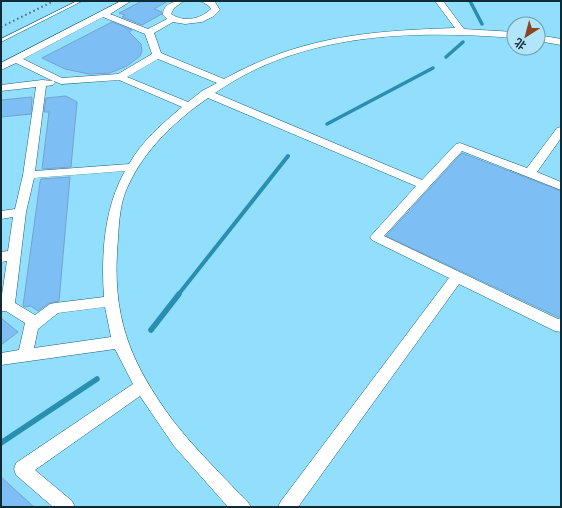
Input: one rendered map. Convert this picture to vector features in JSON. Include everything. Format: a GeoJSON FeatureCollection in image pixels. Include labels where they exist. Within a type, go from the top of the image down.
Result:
{"type":"FeatureCollection","features":[{"type":"Feature","properties":{"kind":"street"},"geometry":{"type":"LineString","coordinates":[[1,66],[127,1]]}},
{"type":"Feature","properties":{"kind":"street"},"geometry":{"type":"LineString","coordinates":[[180,1],[171,6],[167,11],[167,15],[172,19],[191,22],[205,19],[216,10],[212,4],[205,1]]}},
{"type":"Feature","properties":{"kind":"street"},"geometry":{"type":"LineString","coordinates":[[439,1],[460,32]]}},
{"type":"Feature","properties":{"kind":"street"},"geometry":{"type":"LineString","coordinates":[[103,14],[149,32],[157,55],[223,82]]}},
{"type":"Feature","properties":{"kind":"street"},"geometry":{"type":"LineString","coordinates":[[149,32],[172,19]]}},
{"type":"Feature","properties":{"kind":"street"},"geometry":{"type":"LineString","coordinates":[[242,507],[200,465],[166,424],[142,387],[120,342],[109,276],[115,214],[122,187],[133,167],[152,139],[188,106],[223,82],[287,54],[315,45],[343,39],[421,32],[506,35]]}},
{"type":"Feature","properties":{"kind":"street"},"geometry":{"type":"LineString","coordinates":[[546,39],[561,42]]}},
{"type":"Feature","properties":{"kind":"street"},"geometry":{"type":"LineString","coordinates":[[1,88],[61,81],[120,77],[157,55]]}},
{"type":"Feature","properties":{"kind":"street"},"geometry":{"type":"LineString","coordinates":[[16,59],[61,81]]}},
{"type":"Feature","properties":{"kind":"street"},"geometry":{"type":"LineString","coordinates":[[120,77],[188,106]]}},
{"type":"Feature","properties":{"kind":"street"},"geometry":{"type":"LineString","coordinates":[[35,322],[4,306],[14,255],[20,212],[29,176],[42,83]]}},
{"type":"Feature","properties":{"kind":"street"},"geometry":{"type":"LineString","coordinates":[[206,93],[423,185]]}},
{"type":"Feature","properties":{"kind":"street"},"geometry":{"type":"LineString","coordinates":[[530,174],[561,130]]}},
{"type":"Feature","properties":{"kind":"street"},"geometry":{"type":"LineString","coordinates":[[561,186],[460,146],[376,237],[560,326],[561,324]]}},
{"type":"Feature","properties":{"kind":"street"},"geometry":{"type":"LineString","coordinates":[[29,176],[133,167]]}},
{"type":"Feature","properties":{"kind":"street"},"geometry":{"type":"LineString","coordinates":[[1,215],[20,212]]}},
{"type":"Feature","properties":{"kind":"street"},"geometry":{"type":"LineString","coordinates":[[1,257],[14,255]]}},
{"type":"Feature","properties":{"kind":"street"},"geometry":{"type":"LineString","coordinates":[[287,507],[457,276]]}},
{"type":"Feature","properties":{"kind":"street"},"geometry":{"type":"LineString","coordinates":[[25,355],[30,326],[55,308],[112,300]]}},
{"type":"Feature","properties":{"kind":"street"},"geometry":{"type":"LineString","coordinates":[[1,359],[120,342]]}},
{"type":"Feature","properties":{"kind":"street"},"geometry":{"type":"LineString","coordinates":[[66,507],[22,469],[142,387]]}},
{"type":"Feature","properties":{"kind":"lane"},"geometry":{"type":"LineString","coordinates":[[1,40],[80,1]]}},
{"type":"Feature","properties":{"kind":"shaded area"},"geometry":{"type":"Polygon","coordinates":[[[1,1],[561,1],[561,507],[1,507],[1,1]]]}},
{"type":"Feature","properties":{"kind":"building"},"geometry":{"type":"Polygon","coordinates":[[[142,1],[168,1],[154,9],[162,12],[162,14],[142,25],[122,17],[125,15],[119,13],[142,1]]]}},
{"type":"Feature","properties":{"kind":"building"},"geometry":{"type":"Polygon","coordinates":[[[112,22],[132,30],[129,32],[141,44],[142,51],[140,56],[127,66],[110,73],[89,74],[65,69],[42,58],[112,22]]]}},
{"type":"Feature","properties":{"kind":"building"},"geometry":{"type":"Polygon","coordinates":[[[66,96],[77,102],[71,167],[42,169],[49,112],[44,112],[46,98],[66,96]]]}},
{"type":"Feature","properties":{"kind":"building"},"geometry":{"type":"Polygon","coordinates":[[[32,97],[31,114],[1,117],[1,100],[32,97]]]}},
{"type":"Feature","properties":{"kind":"building"},"geometry":{"type":"Polygon","coordinates":[[[462,153],[561,191],[561,317],[558,317],[386,236],[462,153]]]}},
{"type":"Feature","properties":{"kind":"building"},"geometry":{"type":"Polygon","coordinates":[[[70,177],[59,301],[49,303],[38,311],[31,306],[23,306],[40,182],[41,179],[70,177]]]}},
{"type":"Feature","properties":{"kind":"building"},"geometry":{"type":"Polygon","coordinates":[[[1,318],[18,332],[1,345],[1,318]]]}},
{"type":"Feature","properties":{"kind":"building"},"geometry":{"type":"Polygon","coordinates":[[[1,477],[34,507],[1,507],[1,477]]]}},
{"type":"Feature","properties":{"kind":"waterway"},"geometry":{"type":"LineString","coordinates":[[470,1],[482,24]]}},
{"type":"Feature","properties":{"kind":"waterway"},"geometry":{"type":"LineString","coordinates":[[446,57],[463,42]]}},
{"type":"Feature","properties":{"kind":"waterway"},"geometry":{"type":"LineString","coordinates":[[327,124],[433,68]]}},
{"type":"Feature","properties":{"kind":"waterway"},"geometry":{"type":"LineString","coordinates":[[178,295],[288,156]]}},
{"type":"Feature","properties":{"kind":"waterway"},"geometry":{"type":"LineString","coordinates":[[151,330],[179,294]]}},
{"type":"Feature","properties":{"kind":"waterway"},"geometry":{"type":"LineString","coordinates":[[1,443],[97,379]]}},
{"type":"Feature","properties":{"kind":"railway"},"geometry":{"type":"LineString","coordinates":[[1,27],[54,1]]}}]}
